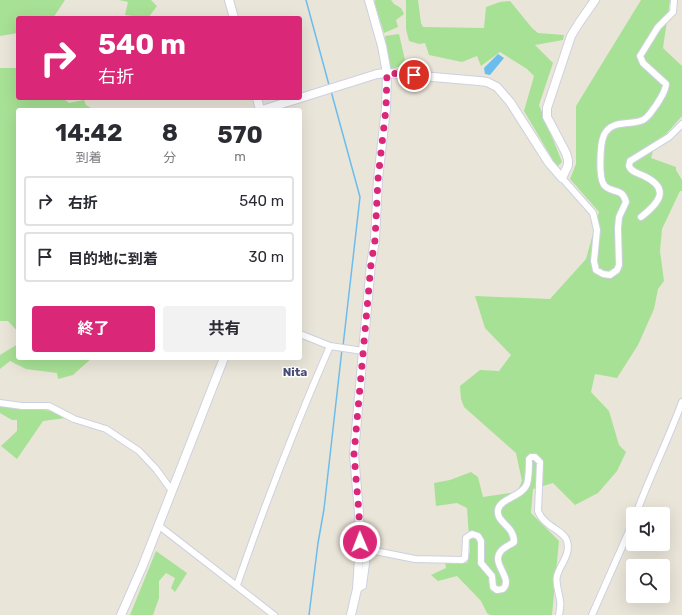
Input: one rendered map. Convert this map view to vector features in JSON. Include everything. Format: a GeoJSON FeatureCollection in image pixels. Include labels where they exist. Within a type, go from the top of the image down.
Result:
{"type":"FeatureCollection","features":[{"type":"Feature","properties":{"kind":"street"},"geometry":{"type":"LineString","coordinates":[[229,0],[233,16]]}},
{"type":"Feature","properties":{"kind":"street"},"geometry":{"type":"LineString","coordinates":[[351,615],[358,589],[359,520],[354,454],[371,264],[375,240],[378,179],[386,108],[387,73],[382,46],[369,0]]}},
{"type":"Feature","properties":{"kind":"street"},"geometry":{"type":"LineString","coordinates":[[562,178],[568,165],[568,160],[566,153],[547,117],[547,108],[571,36],[595,0]]}},
{"type":"Feature","properties":{"kind":"street"},"geometry":{"type":"LineString","coordinates":[[302,97],[377,74],[387,73],[479,80],[497,87],[510,102],[549,163],[593,213],[598,230],[594,262],[596,270],[602,274],[610,275],[617,270],[619,265],[619,217],[626,202],[624,196],[619,192],[605,187],[601,179],[601,155],[604,136],[607,130],[617,124],[644,119],[650,114],[665,92],[666,84],[644,63],[640,56],[658,27],[673,12],[674,0]]}},
{"type":"Feature","properties":{"kind":"street"},"geometry":{"type":"LineString","coordinates":[[267,108],[293,100]]}},
{"type":"Feature","properties":{"kind":"street"},"geometry":{"type":"LineString","coordinates":[[641,218],[653,208],[660,197],[660,191],[658,185],[651,180],[630,170],[628,166],[630,161],[669,137],[682,124]]}},
{"type":"Feature","properties":{"kind":"street"},"geometry":{"type":"LineString","coordinates":[[302,335],[330,346],[363,351]]}},
{"type":"Feature","properties":{"kind":"street"},"geometry":{"type":"LineString","coordinates":[[237,585],[257,527],[330,346]]}},
{"type":"Feature","properties":{"kind":"street"},"geometry":{"type":"LineString","coordinates":[[121,615],[172,491],[223,360]]}},
{"type":"Feature","properties":{"kind":"street"},"geometry":{"type":"LineString","coordinates":[[639,507],[647,484],[666,445],[682,402]]}},
{"type":"Feature","properties":{"kind":"street"},"geometry":{"type":"LineString","coordinates":[[0,403],[22,406],[49,406],[74,419],[106,429],[139,451],[156,469],[172,491]]}},
{"type":"Feature","properties":{"kind":"street"},"geometry":{"type":"LineString","coordinates":[[358,589],[363,586],[367,555],[370,552],[375,551],[415,559],[462,560],[465,558],[466,538],[472,534],[478,536],[481,541],[481,563],[492,576],[493,587],[497,590],[503,589],[507,582],[498,562],[499,555],[501,550],[514,542],[514,536],[510,529],[502,522],[498,514],[498,510],[500,504],[520,492],[526,485],[529,459],[531,457],[535,457],[540,462],[538,511],[540,517],[567,541],[565,561],[557,575],[556,582],[560,601],[559,615]]}},
{"type":"Feature","properties":{"kind":"street"},"geometry":{"type":"LineString","coordinates":[[158,525],[274,615]]}},
{"type":"Feature","properties":{"kind":"street"},"geometry":{"type":"LineString","coordinates":[[592,615],[626,538]]}},
{"type":"Feature","properties":{"kind":"green space"},"geometry":{"type":"Polygon","coordinates":[[[0,0],[65,0],[54,16],[16,16],[16,33],[0,36],[0,0]]]}},
{"type":"Feature","properties":{"kind":"green space"},"geometry":{"type":"Polygon","coordinates":[[[119,0],[151,0],[157,6],[150,16],[125,15],[128,2],[119,0]]]}},
{"type":"Feature","properties":{"kind":"green space"},"geometry":{"type":"Polygon","coordinates":[[[391,0],[394,4],[401,8],[404,14],[396,20],[398,27],[384,33],[374,1],[391,0]]]}},
{"type":"Feature","properties":{"kind":"green space"},"geometry":{"type":"Polygon","coordinates":[[[406,0],[418,0],[421,23],[423,27],[484,28],[486,7],[500,2],[510,1],[532,28],[538,33],[564,35],[563,40],[535,45],[553,63],[539,105],[562,162],[557,167],[524,111],[534,76],[527,69],[500,52],[481,66],[477,56],[462,62],[429,55],[425,43],[419,44],[409,41],[406,29],[406,0]]]}},
{"type":"Feature","properties":{"kind":"green space"},"geometry":{"type":"Polygon","coordinates":[[[641,0],[670,0],[663,48],[682,66],[682,116],[666,134],[656,141],[651,158],[676,167],[676,170],[682,180],[682,191],[680,191],[662,229],[660,251],[664,281],[658,289],[654,309],[638,345],[617,378],[595,374],[591,392],[609,411],[619,445],[626,452],[617,471],[598,493],[575,505],[553,483],[533,489],[531,513],[559,541],[552,615],[490,615],[487,613],[481,601],[457,576],[438,581],[431,575],[446,568],[445,562],[467,563],[470,551],[467,508],[457,503],[436,506],[434,483],[450,480],[471,472],[478,477],[483,497],[517,492],[522,481],[516,453],[464,407],[461,399],[460,386],[480,370],[499,371],[511,355],[485,328],[475,296],[550,299],[586,259],[599,212],[570,179],[576,164],[576,106],[641,0]]]}},
{"type":"Feature","properties":{"kind":"green space"},"geometry":{"type":"Polygon","coordinates":[[[399,34],[405,60],[401,66],[389,70],[385,36],[399,34]]]}},
{"type":"Feature","properties":{"kind":"green space"},"geometry":{"type":"Polygon","coordinates":[[[0,68],[16,68],[16,100],[65,100],[69,103],[84,100],[86,105],[91,108],[16,108],[16,330],[8,321],[0,321],[0,68]]]}},
{"type":"Feature","properties":{"kind":"green space"},"geometry":{"type":"Polygon","coordinates":[[[16,345],[16,360],[90,360],[73,375],[58,379],[57,373],[26,369],[10,361],[0,369],[0,355],[16,345]]]}},
{"type":"Feature","properties":{"kind":"green space"},"geometry":{"type":"Polygon","coordinates":[[[0,405],[52,411],[66,418],[43,421],[17,459],[1,446],[17,431],[17,420],[12,420],[0,413],[0,405]]]}},
{"type":"Feature","properties":{"kind":"green space"},"geometry":{"type":"Polygon","coordinates":[[[156,551],[187,573],[175,592],[171,588],[175,578],[166,573],[159,581],[159,598],[153,615],[130,615],[156,551]]]}},
{"type":"Feature","properties":{"kind":"water"},"geometry":{"type":"Polygon","coordinates":[[[498,54],[504,58],[490,75],[485,74],[484,68],[498,54]]]}},
{"type":"Feature","properties":{"kind":"waterway"},"geometry":{"type":"LineString","coordinates":[[306,0],[329,85]]}},
{"type":"Feature","properties":{"kind":"waterway"},"geometry":{"type":"LineString","coordinates":[[331,91],[360,197],[343,346]]}},
{"type":"Feature","properties":{"kind":"waterway"},"geometry":{"type":"LineString","coordinates":[[309,615],[324,509],[342,349]]}},
{"type":"Feature","properties":{"kind":"district","name":"Nita"},"geometry":{"type":"Point","coordinates":[295,372]}},
{"type":"Feature","properties":{"kind":"route"},"geometry":{"type":"LineString","coordinates":[[360,542],[354,454],[371,264],[375,240],[378,179],[386,108],[387,73],[414,75]]}}]}
